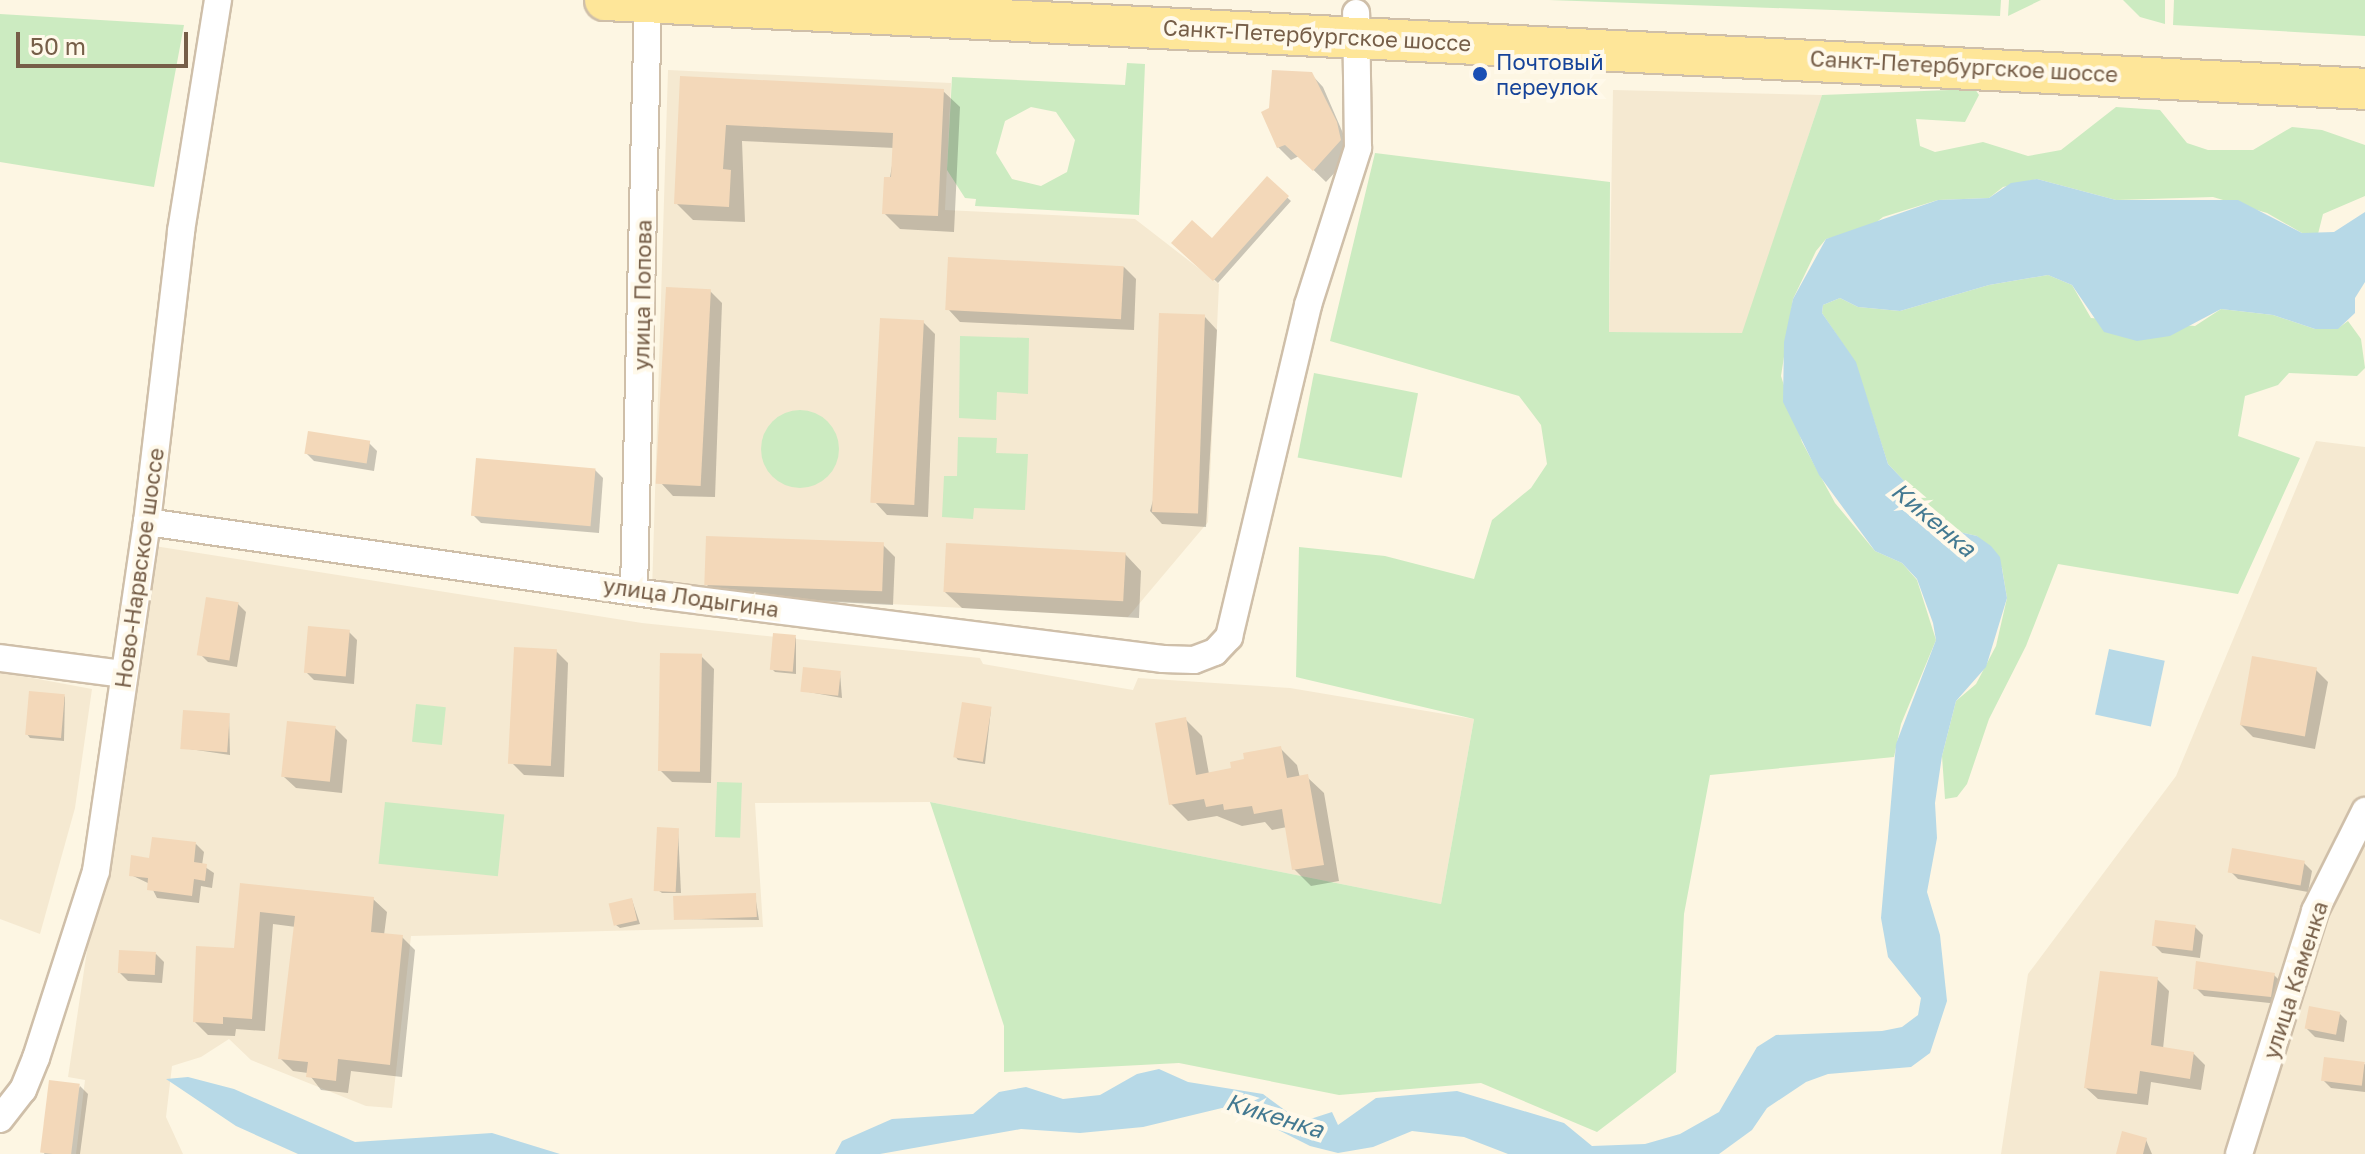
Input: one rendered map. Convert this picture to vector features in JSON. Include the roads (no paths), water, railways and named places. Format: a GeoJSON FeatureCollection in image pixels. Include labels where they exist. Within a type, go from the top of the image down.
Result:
{"type":"FeatureCollection","features":[{"type":"Feature","properties":{"kind":"main road","name":"Санкт-Петербургское шоссе"},"geometry":{"type":"LineString","coordinates":[[605,0],[1355,25],[2365,65]]}},
{"type":"Feature","properties":{"kind":"main road","name":"Санкт-Петербургское шоссе"},"geometry":{"type":"LineString","coordinates":[[1121,0],[1355,25],[2365,89]]}},
{"type":"Feature","properties":{"kind":"street","name":"Ново-Нарвское шоссе"},"geometry":{"type":"LineString","coordinates":[[0,1119],[23,1090],[83,922],[96,871],[147,522],[181,231],[218,0]]}},
{"type":"Feature","properties":{"kind":"street","name":"улица Попова"},"geometry":{"type":"LineString","coordinates":[[634,590],[648,1]]}},
{"type":"Feature","properties":{"kind":"street","name":"улица Лодыгина"},"geometry":{"type":"LineString","coordinates":[[147,522],[1163,659],[1194,660],[1215,652],[1229,637],[1308,305],[1358,148],[1355,25]]}},
{"type":"Feature","properties":{"kind":"street"},"geometry":{"type":"LineString","coordinates":[[0,658],[123,674]]}},
{"type":"Feature","properties":{"kind":"street","name":"улица Каменка"},"geometry":{"type":"LineString","coordinates":[[2239,1154],[2315,911],[2365,811]]}},
{"type":"Feature","properties":{"kind":"water","name":"Кикенка"},"geometry":{"type":"Polygon","coordinates":[[[2037,179],[2116,200],[2238,200],[2302,233],[2334,232],[2365,212],[2365,282],[2355,298],[2355,313],[2338,329],[2315,329],[2273,315],[2221,309],[2170,336],[2137,341],[2104,332],[2072,285],[2048,275],[1989,285],[1900,311],[1858,307],[1840,298],[1823,305],[1822,313],[1856,362],[1888,464],[1951,530],[1977,536],[1991,546],[2000,557],[2007,598],[1986,667],[1956,701],[1942,756],[1935,803],[1937,838],[1927,892],[1940,935],[1947,1001],[1930,1053],[1911,1067],[1828,1074],[1806,1082],[1767,1108],[1752,1130],[1719,1154],[1508,1154],[1464,1137],[1412,1131],[1373,1147],[1338,1153],[1310,1146],[1245,1113],[1222,1108],[1143,1127],[1080,1133],[1021,1129],[880,1154],[835,1154],[842,1141],[892,1119],[973,1114],[999,1092],[1026,1087],[1063,1099],[1100,1095],[1137,1074],[1159,1069],[1188,1082],[1263,1094],[1301,1122],[1332,1112],[1338,1125],[1376,1098],[1457,1091],[1564,1123],[1592,1146],[1645,1144],[1680,1134],[1719,1112],[1757,1047],[1776,1035],[1882,1031],[1902,1027],[1918,1015],[1921,998],[1888,957],[1881,918],[1896,744],[1936,640],[1933,623],[1917,579],[1902,563],[1875,551],[1819,475],[1783,402],[1784,342],[1793,299],[1826,239],[1938,200],[1989,198],[2011,183],[2037,179]]]}},
{"type":"Feature","properties":{"kind":"water"},"geometry":{"type":"Polygon","coordinates":[[[2109,649],[2165,661],[2151,726],[2095,715],[2109,649]]]}},
{"type":"Feature","properties":{"kind":"water"},"geometry":{"type":"Polygon","coordinates":[[[188,1077],[234,1089],[355,1142],[492,1133],[560,1154],[298,1154],[236,1126],[166,1079],[188,1077]]]}},
{"type":"Feature","properties":{"kind":"place","name":"Почтовый переулок"},"geometry":{"type":"Point","coordinates":[1480,74]}}]}
